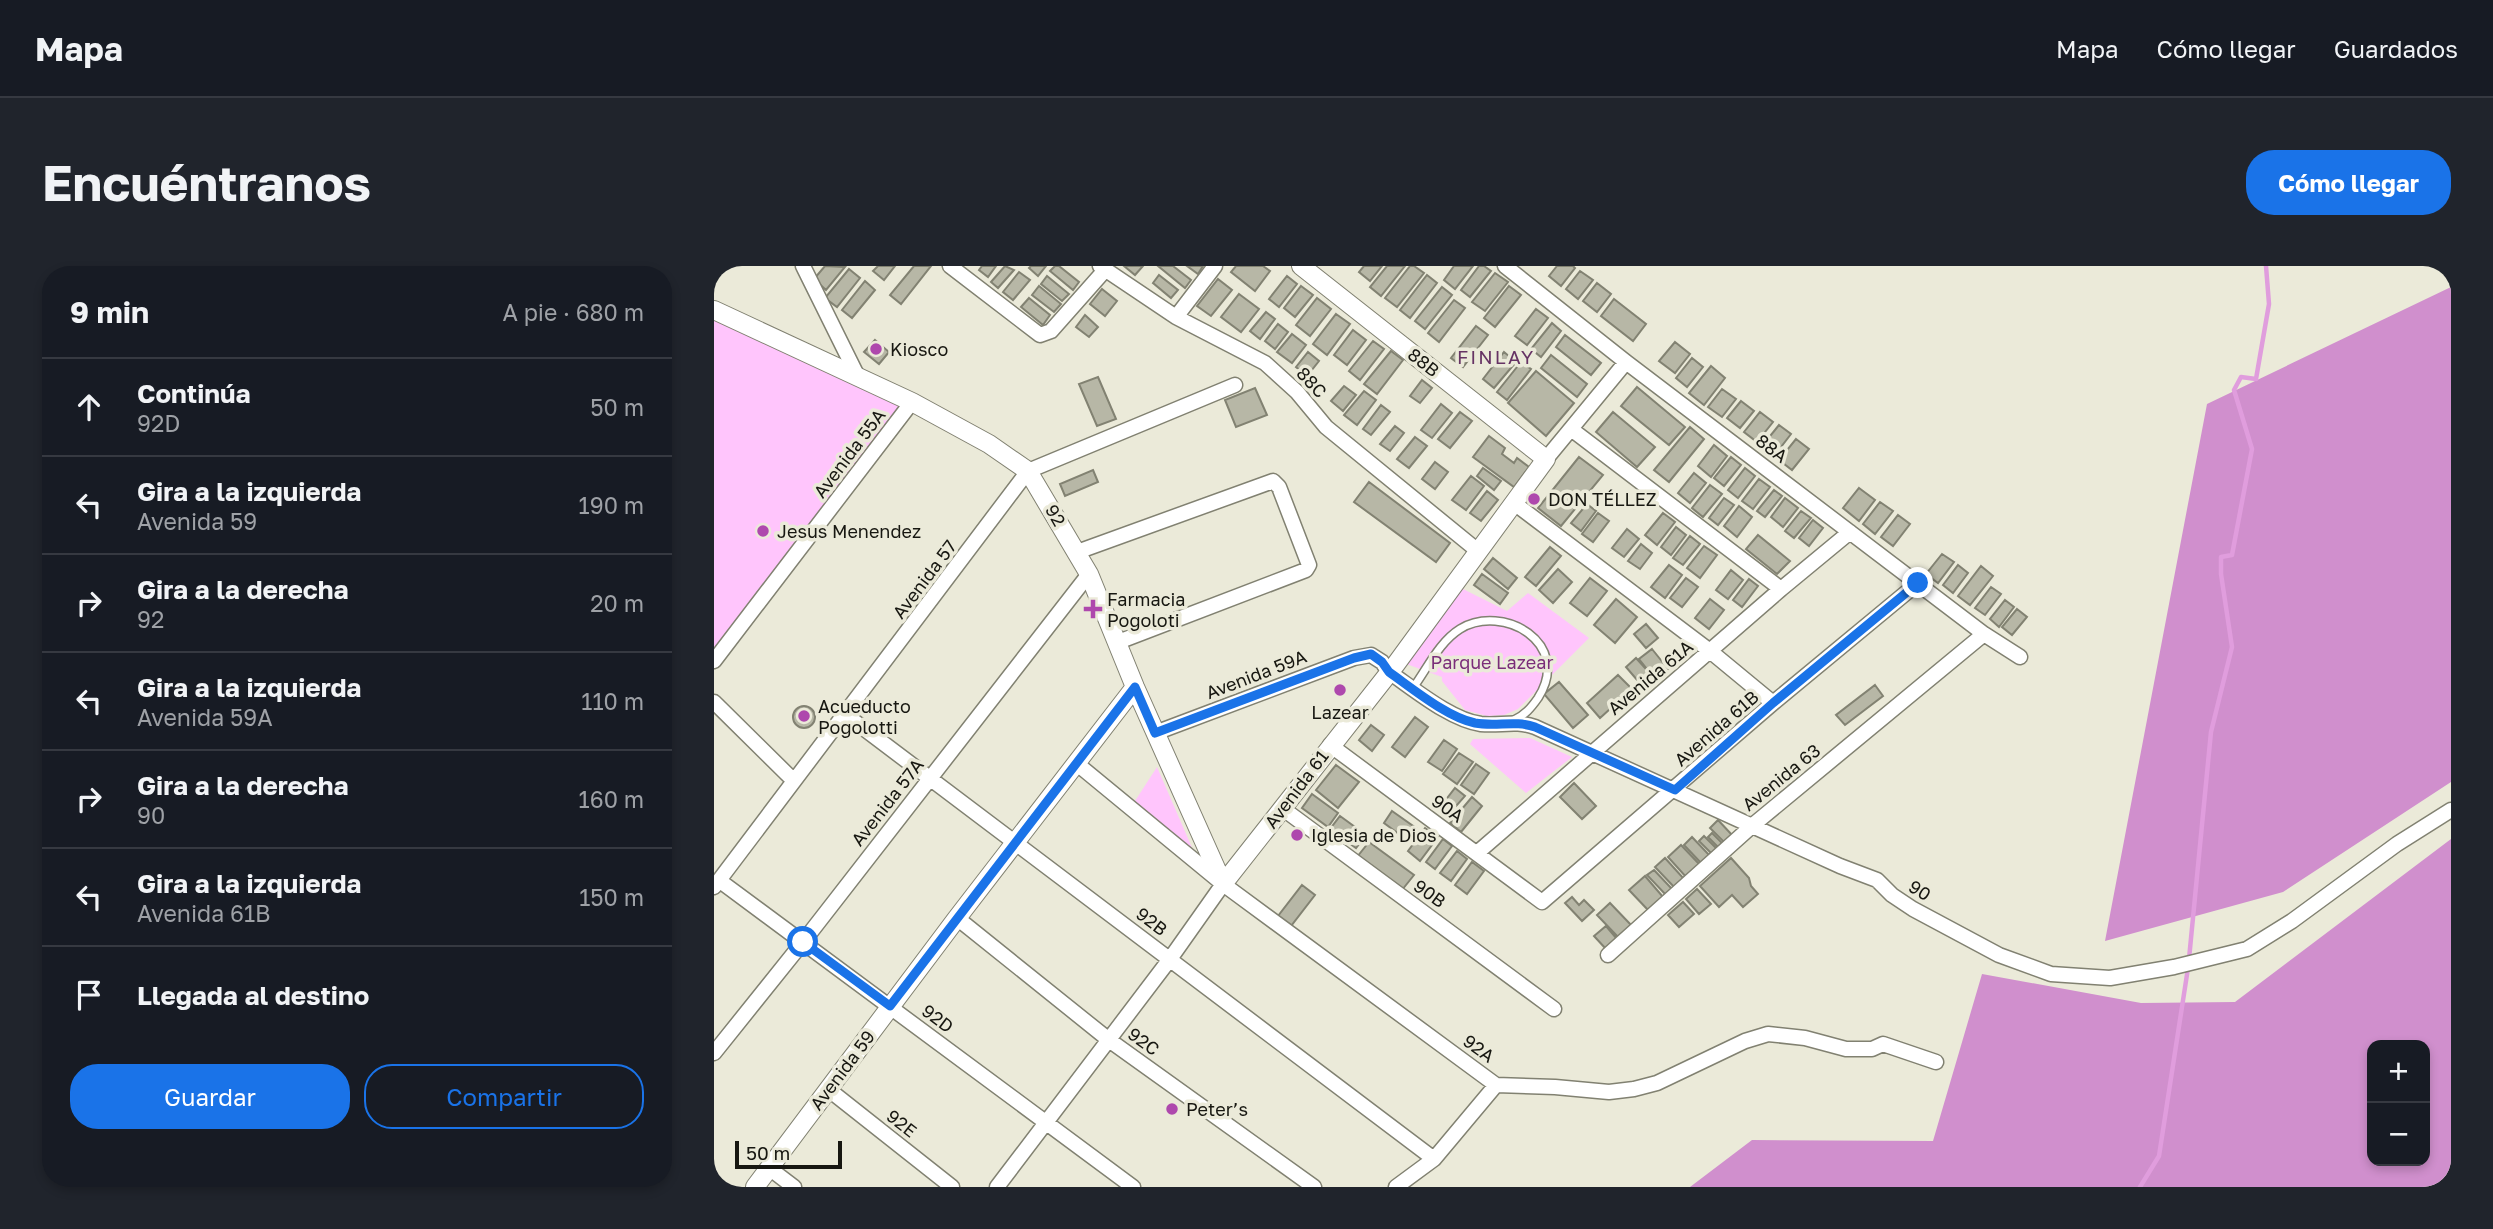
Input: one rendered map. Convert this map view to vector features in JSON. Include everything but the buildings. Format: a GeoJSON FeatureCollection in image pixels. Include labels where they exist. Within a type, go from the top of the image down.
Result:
{"type":"FeatureCollection","features":[{"type":"Feature","properties":{"kind":"street"},"geometry":{"type":"LineString","coordinates":[[803,266],[858,375]]}},
{"type":"Feature","properties":{"kind":"street"},"geometry":{"type":"LineString","coordinates":[[950,266],[1040,335],[1051,331],[1102,268]]}},
{"type":"Feature","properties":{"kind":"street"},"geometry":{"type":"LineString","coordinates":[[1176,317],[1215,266]]}},
{"type":"Feature","properties":{"kind":"street","name":"88B"},"geometry":{"type":"LineString","coordinates":[[1301,266],[1546,459]]}},
{"type":"Feature","properties":{"kind":"street","name":"88A"},"geometry":{"type":"LineString","coordinates":[[1505,266],[1626,362],[1984,634],[2020,657]]}},
{"type":"Feature","properties":{"kind":"street","name":"88C"},"geometry":{"type":"LineString","coordinates":[[1102,268],[1176,317],[1265,363],[1297,392],[1326,427],[1478,551]]}},
{"type":"Feature","properties":{"kind":"street","name":"92"},"geometry":{"type":"LineString","coordinates":[[714,310],[912,402],[989,444],[1028,471],[1089,574],[1135,687],[1223,884]]}},
{"type":"Feature","properties":{"kind":"street","name":"Avenida 61"},"geometry":{"type":"LineString","coordinates":[[997,1187],[1170,959],[1223,884],[1389,672],[1546,459],[1626,362]]}},
{"type":"Feature","properties":{"kind":"street"},"geometry":{"type":"LineString","coordinates":[[1028,471],[1235,385]]}},
{"type":"Feature","properties":{"kind":"street","name":"Avenida 55A"},"geometry":{"type":"LineString","coordinates":[[714,660],[912,402]]}},
{"type":"Feature","properties":{"kind":"street"},"geometry":{"type":"LineString","coordinates":[[1571,429],[1781,589]]}},
{"type":"Feature","properties":{"kind":"street","name":"Avenida 57"},"geometry":{"type":"LineString","coordinates":[[717,884],[1028,471]]}},
{"type":"Feature","properties":{"kind":"street"},"geometry":{"type":"LineString","coordinates":[[1077,552],[1273,481],[1279,487],[1309,565],[1306,569],[1118,642]]}},
{"type":"Feature","properties":{"kind":"street"},"geometry":{"type":"LineString","coordinates":[[1514,503],[1710,651],[1773,703]]}},
{"type":"Feature","properties":{"kind":"street","name":"Avenida 61A"},"geometry":{"type":"LineString","coordinates":[[1477,853],[1591,752],[1850,532]]}},
{"type":"Feature","properties":{"kind":"street","name":"Avenida 57A"},"geometry":{"type":"LineString","coordinates":[[714,1053],[1089,574]]}},
{"type":"Feature","properties":{"kind":"street","name":"Avenida 61B"},"geometry":{"type":"LineString","coordinates":[[1542,902],[1773,703],[1918,583]]}},
{"type":"Feature","properties":{"kind":"street","name":"Avenida 63"},"geometry":{"type":"LineString","coordinates":[[1608,955],[1754,825],[1984,634]]}},
{"type":"Feature","properties":{"kind":"street","name":"90"},"geometry":{"type":"LineString","coordinates":[[1371,654],[1382,662],[1389,672],[1466,720],[1496,725],[1524,723],[1535,727],[1840,866],[1877,880],[1892,895],[1913,909],[1998,956],[2051,974],[2110,978],[2174,967],[2247,949],[2292,921],[2397,844],[2451,810]]}},
{"type":"Feature","properties":{"kind":"street","name":"Avenida 59A"},"geometry":{"type":"LineString","coordinates":[[1155,733],[1371,654]]}},
{"type":"Feature","properties":{"kind":"street","name":"Avenida 59"},"geometry":{"type":"LineString","coordinates":[[755,1187],[1135,687]]}},
{"type":"Feature","properties":{"kind":"street"},"geometry":{"type":"LineString","coordinates":[[714,703],[793,780]]}},
{"type":"Feature","properties":{"kind":"street","name":"92B"},"geometry":{"type":"LineString","coordinates":[[846,715],[1434,1159]]}},
{"type":"Feature","properties":{"kind":"street","name":"90A"},"geometry":{"type":"LineString","coordinates":[[1330,745],[1542,902]]}},
{"type":"Feature","properties":{"kind":"street","name":"92A"},"geometry":{"type":"LineString","coordinates":[[1076,763],[1223,884],[1496,1085],[1609,1092],[1634,1089],[1657,1083],[1745,1041],[1768,1034],[1805,1038],[1846,1049],[1872,1049],[1883,1044],[1936,1062]]}},
{"type":"Feature","properties":{"kind":"street","name":"90B"},"geometry":{"type":"LineString","coordinates":[[1282,808],[1554,1009]]}},
{"type":"Feature","properties":{"kind":"street","name":"92D"},"geometry":{"type":"LineString","coordinates":[[717,884],[803,942],[1133,1187]]}},
{"type":"Feature","properties":{"kind":"street","name":"92C"},"geometry":{"type":"LineString","coordinates":[[957,918],[1109,1040],[1314,1187]]}},
{"type":"Feature","properties":{"kind":"street"},"geometry":{"type":"LineString","coordinates":[[1396,1187],[1434,1159],[1496,1085]]}},
{"type":"Feature","properties":{"kind":"street","name":"92E"},"geometry":{"type":"LineString","coordinates":[[828,1089],[952,1187]]}},
{"type":"Feature","properties":{"kind":"street"},"geometry":{"type":"LineString","coordinates":[[769,1168],[794,1187]]}},
{"type":"Feature","properties":{"kind":"lane"},"geometry":{"type":"LineString","coordinates":[[1413,688],[1442,646],[1460,629],[1485,622],[1509,624],[1537,642],[1547,657],[1548,669],[1545,685],[1534,704],[1520,717],[1509,722]]}},
{"type":"Feature","properties":{"kind":"green space","name":"Jesus Menendez"},"geometry":{"type":"Polygon","coordinates":[[[714,310],[912,402],[714,661],[714,310]]]}},
{"type":"Feature","properties":{"kind":"green space","name":"Parque Lazear"},"geometry":{"type":"Polygon","coordinates":[[[1463,589],[1507,611],[1528,593],[1589,638],[1518,709],[1504,715],[1487,716],[1465,710],[1442,681],[1442,677],[1401,662],[1463,589]]]}},
{"type":"Feature","properties":{"kind":"green space"},"geometry":{"type":"Polygon","coordinates":[[[1530,738],[1572,757],[1526,793],[1470,744],[1473,739],[1530,738]]]}},
{"type":"Feature","properties":{"kind":"green space"},"geometry":{"type":"Polygon","coordinates":[[[1157,767],[1193,850],[1135,801],[1157,767]]]}},
{"type":"Feature","properties":{"kind":"shaded area"},"geometry":{"type":"Polygon","coordinates":[[[2451,287],[2451,782],[2283,892],[2105,941],[2207,404],[2451,287]]]}},
{"type":"Feature","properties":{"kind":"shaded area"},"geometry":{"type":"Polygon","coordinates":[[[2451,839],[2451,1187],[1690,1187],[1752,1140],[1933,1141],[1982,974],[2141,1003],[2235,1002],[2451,839]]]}},
{"type":"Feature","properties":{"kind":"waterway"},"geometry":{"type":"LineString","coordinates":[[2189,959],[2211,732],[2232,647],[2221,557],[2232,555],[2252,449],[2234,390],[2241,377],[2256,379],[2269,304],[2266,266]]}},
{"type":"Feature","properties":{"kind":"waterway"},"geometry":{"type":"LineString","coordinates":[[2140,1187],[2159,1156],[2188,968]]}},
{"type":"Feature","properties":{"kind":"place","name":"Kiosco"},"geometry":{"type":"Point","coordinates":[876,349]}},
{"type":"Feature","properties":{"kind":"place","name":"DON TÉLLEZ"},"geometry":{"type":"Point","coordinates":[1534,499]}},
{"type":"Feature","properties":{"kind":"place","name":"Jesus Menendez"},"geometry":{"type":"Point","coordinates":[763,531]}},
{"type":"Feature","properties":{"kind":"place","name":"Farmacia Pogoloti"},"geometry":{"type":"Point","coordinates":[1093,609]}},
{"type":"Feature","properties":{"kind":"place","name":"Lazear"},"geometry":{"type":"Point","coordinates":[1340,690]}},
{"type":"Feature","properties":{"kind":"place","name":"Acueducto Pogolotti"},"geometry":{"type":"Point","coordinates":[804,716]}},
{"type":"Feature","properties":{"kind":"place","name":"Iglesia de Dios"},"geometry":{"type":"Point","coordinates":[1297,835]}},
{"type":"Feature","properties":{"kind":"place","name":"Peter’s"},"geometry":{"type":"Point","coordinates":[1172,1109]}},
{"type":"Feature","properties":{"kind":"district","name":"FINLAY"},"geometry":{"type":"Point","coordinates":[1496,356]}},
{"type":"Feature","properties":{"kind":"route"},"geometry":{"type":"LineString","coordinates":[[803,942],[890,1006],[1135,687],[1155,733],[1371,654],[1377,657],[1389,672],[1466,720],[1496,725],[1524,723],[1675,790],[1773,703],[1918,583]]}}]}
